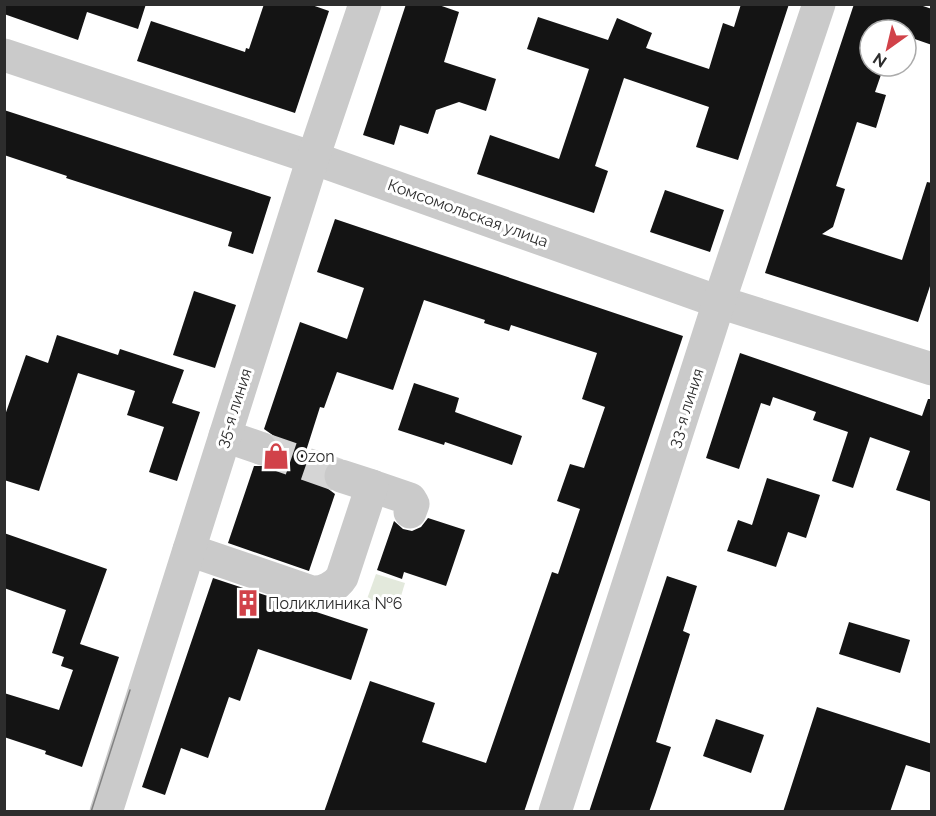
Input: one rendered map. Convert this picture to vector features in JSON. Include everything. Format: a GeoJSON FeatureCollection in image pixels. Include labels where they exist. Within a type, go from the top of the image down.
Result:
{"type":"FeatureCollection","features":[{"type":"Feature","properties":{"kind":"street","name":"35-я линия"},"geometry":{"type":"LineString","coordinates":[[106,812],[313,158],[365,4]]}},
{"type":"Feature","properties":{"kind":"street","name":"33-я линия"},"geometry":{"type":"LineString","coordinates":[[555,812],[819,4]]}},
{"type":"Feature","properties":{"kind":"street","name":"Комсомольская улица"},"geometry":{"type":"LineString","coordinates":[[4,55],[313,158],[720,302],[932,369]]}},
{"type":"Feature","properties":{"kind":"street"},"geometry":{"type":"LineString","coordinates":[[225,436],[260,448]]}},
{"type":"Feature","properties":{"kind":"street"},"geometry":{"type":"LineString","coordinates":[[341,476],[410,499],[413,504],[410,512]]}},
{"type":"Feature","properties":{"kind":"street"},"geometry":{"type":"LineString","coordinates":[[189,550],[312,592],[322,591],[342,577],[372,486]]}},
{"type":"Feature","properties":{"kind":"shaded area"},"geometry":{"type":"Polygon","coordinates":[[[376,574],[405,583],[397,609],[367,599],[376,574]]]}},
{"type":"Feature","properties":{"kind":"building"},"geometry":{"type":"Polygon","coordinates":[[[4,4],[146,4],[138,29],[87,12],[78,40],[4,14],[4,4]]]}},
{"type":"Feature","properties":{"kind":"building"},"geometry":{"type":"Polygon","coordinates":[[[264,4],[309,4],[329,11],[295,113],[137,61],[151,21],[245,52],[246,48],[249,49],[264,4]]]}},
{"type":"Feature","properties":{"kind":"building"},"geometry":{"type":"Polygon","coordinates":[[[406,4],[436,4],[459,12],[444,62],[496,79],[486,111],[459,102],[436,110],[428,134],[400,125],[394,145],[363,135],[406,4]]]}},
{"type":"Feature","properties":{"kind":"building"},"geometry":{"type":"Polygon","coordinates":[[[741,4],[789,4],[738,160],[696,147],[709,107],[624,78],[595,166],[608,171],[594,213],[477,174],[490,135],[559,159],[589,69],[527,49],[538,17],[608,40],[617,18],[652,33],[646,48],[709,69],[723,23],[734,27],[741,4]]]}},
{"type":"Feature","properties":{"kind":"building"},"geometry":{"type":"Polygon","coordinates":[[[854,4],[917,4],[932,9],[932,45],[918,40],[918,18],[858,18],[858,78],[880,78],[875,92],[886,95],[876,128],[857,122],[836,186],[845,189],[833,227],[822,234],[902,260],[927,182],[932,183],[932,280],[918,322],[765,273],[854,4]]]}},
{"type":"Feature","properties":{"kind":"building"},"geometry":{"type":"Polygon","coordinates":[[[4,110],[271,197],[253,254],[228,246],[232,232],[66,178],[67,176],[4,155],[4,110]]]}},
{"type":"Feature","properties":{"kind":"building"},"geometry":{"type":"Polygon","coordinates":[[[665,190],[724,210],[710,252],[650,232],[665,190]]]}},
{"type":"Feature","properties":{"kind":"building"},"geometry":{"type":"Polygon","coordinates":[[[335,219],[683,336],[524,812],[324,812],[370,681],[435,703],[422,742],[486,763],[552,572],[558,574],[580,509],[557,501],[570,464],[584,468],[605,407],[582,399],[597,353],[511,325],[509,331],[484,323],[485,320],[424,300],[393,390],[337,372],[324,408],[320,407],[306,451],[332,460],[323,470],[323,479],[327,488],[335,494],[309,571],[228,543],[254,466],[263,466],[272,462],[278,454],[278,444],[274,436],[264,429],[300,322],[347,339],[364,288],[317,272],[335,219]]]}},
{"type":"Feature","properties":{"kind":"building"},"geometry":{"type":"Polygon","coordinates":[[[194,291],[236,305],[215,368],[173,355],[194,291]]]}},
{"type":"Feature","properties":{"kind":"building"},"geometry":{"type":"Polygon","coordinates":[[[57,335],[118,355],[120,349],[184,370],[172,403],[200,412],[177,481],[149,472],[164,427],[127,415],[135,391],[78,373],[39,491],[4,480],[4,418],[26,355],[48,363],[57,335]]]}},
{"type":"Feature","properties":{"kind":"building"},"geometry":{"type":"Polygon","coordinates":[[[740,353],[922,416],[928,399],[932,399],[932,502],[896,490],[910,451],[870,437],[853,488],[832,481],[848,432],[813,420],[816,412],[773,397],[770,406],[761,403],[739,469],[706,458],[740,353]]]}},
{"type":"Feature","properties":{"kind":"building"},"geometry":{"type":"Polygon","coordinates":[[[414,383],[459,398],[455,412],[522,436],[512,465],[445,442],[444,445],[398,430],[414,383]]]}},
{"type":"Feature","properties":{"kind":"building"},"geometry":{"type":"Polygon","coordinates":[[[767,478],[820,495],[806,538],[788,532],[776,567],[727,551],[738,520],[752,525],[767,478]]]}},
{"type":"Feature","properties":{"kind":"building"},"geometry":{"type":"Polygon","coordinates":[[[428,518],[465,530],[446,586],[404,572],[402,579],[377,570],[394,521],[403,529],[412,531],[421,527],[428,518]]]}},
{"type":"Feature","properties":{"kind":"building"},"geometry":{"type":"Polygon","coordinates":[[[4,533],[107,569],[80,644],[119,657],[82,767],[45,754],[46,751],[4,737],[4,693],[59,710],[73,670],[61,666],[64,657],[52,653],[66,610],[4,588],[4,533]]]}},
{"type":"Feature","properties":{"kind":"building"},"geometry":{"type":"Polygon","coordinates":[[[667,576],[697,586],[683,631],[690,634],[656,742],[671,747],[649,812],[589,812],[667,576]]]}},
{"type":"Feature","properties":{"kind":"building"},"geometry":{"type":"Polygon","coordinates":[[[213,578],[368,629],[351,680],[258,649],[240,701],[229,697],[208,758],[181,748],[165,795],[142,787],[213,578]]]}},
{"type":"Feature","properties":{"kind":"building"},"geometry":{"type":"Polygon","coordinates":[[[849,622],[910,640],[900,673],[839,654],[849,622]]]}},
{"type":"Feature","properties":{"kind":"building"},"geometry":{"type":"Polygon","coordinates":[[[817,707],[932,744],[932,773],[906,765],[890,812],[783,812],[817,707]]]}},
{"type":"Feature","properties":{"kind":"building"},"geometry":{"type":"Polygon","coordinates":[[[716,719],[764,735],[751,773],[703,756],[716,719]]]}},
{"type":"Feature","properties":{"kind":"tunnel"},"geometry":{"type":"LineString","coordinates":[[260,448],[341,476]]}},
{"type":"Feature","properties":{"kind":"tram line"},"geometry":{"type":"LineString","coordinates":[[91,812],[130,690]]}},
{"type":"Feature","properties":{"kind":"place","name":"Ozon"},"geometry":{"type":"Point","coordinates":[276,456]}},
{"type":"Feature","properties":{"kind":"place","name":"Поликлиника №6"},"geometry":{"type":"Point","coordinates":[248,603]}}]}
